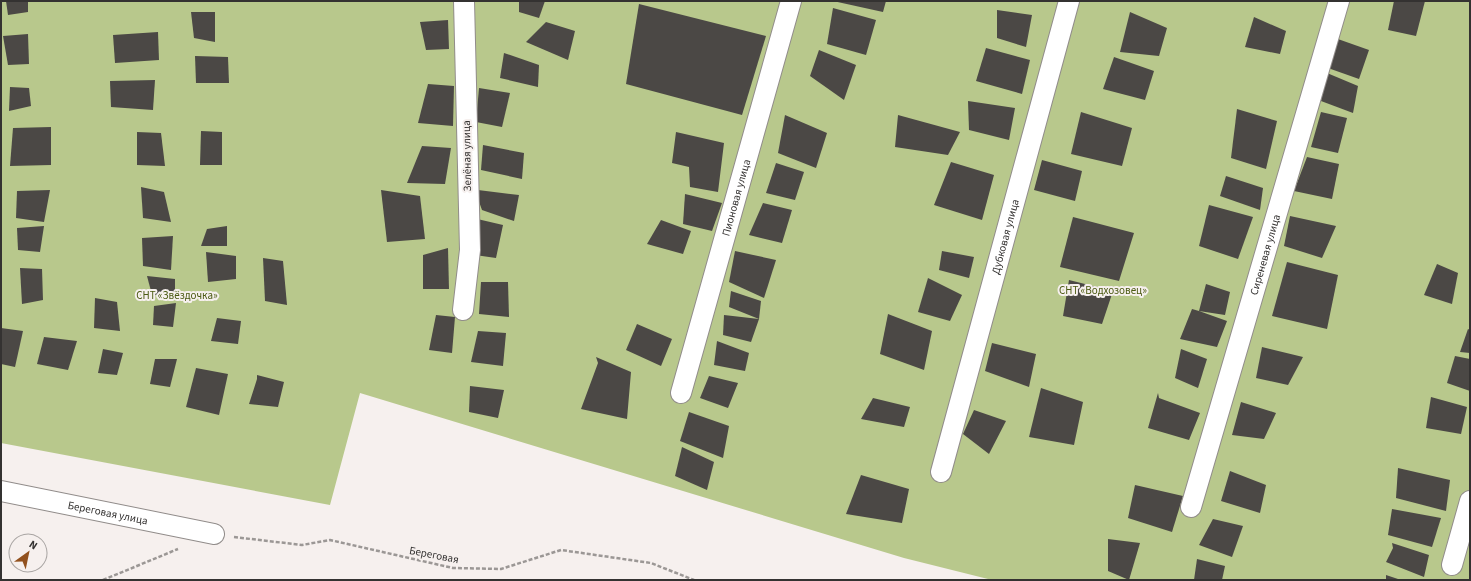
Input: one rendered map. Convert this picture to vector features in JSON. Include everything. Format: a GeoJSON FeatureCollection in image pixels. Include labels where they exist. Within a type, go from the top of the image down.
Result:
{"type":"FeatureCollection","features":[{"type":"Feature","properties":{"kind":"street","name":"Зелёная улица"},"geometry":{"type":"LineString","coordinates":[[463,310],[470,250],[464,1]]}},
{"type":"Feature","properties":{"kind":"street","name":"Пионовая улица"},"geometry":{"type":"LineString","coordinates":[[681,393],[791,1]]}},
{"type":"Feature","properties":{"kind":"street","name":"Дубковая улица"},"geometry":{"type":"LineString","coordinates":[[941,472],[1069,1]]}},
{"type":"Feature","properties":{"kind":"street","name":"Сиреневая улица"},"geometry":{"type":"LineString","coordinates":[[1191,507],[1339,1]]}},
{"type":"Feature","properties":{"kind":"street","name":"Береговая улица"},"geometry":{"type":"LineString","coordinates":[[1,491],[214,534]]}},
{"type":"Feature","properties":{"kind":"street"},"geometry":{"type":"LineString","coordinates":[[1452,565],[1470,501]]}},
{"type":"Feature","properties":{"kind":"path","name":"Береговая"},"geometry":{"type":"LineString","coordinates":[[214,534],[302,545],[330,540],[453,568],[501,569],[561,550],[651,564],[694,580]]}},
{"type":"Feature","properties":{"kind":"path"},"geometry":{"type":"LineString","coordinates":[[103,580],[179,549]]}},
{"type":"Feature","properties":{"kind":"green space","name":"СНТ «Водхозовец»"},"geometry":{"type":"Polygon","coordinates":[[[1,1],[1470,1],[1470,580],[992,580],[904,558],[360,393],[330,505],[1,443],[1,1]]]}},
{"type":"Feature","properties":{"kind":"building"},"geometry":{"type":"Polygon","coordinates":[[[6,1],[28,1],[28,12],[8,15],[6,1]]]}},
{"type":"Feature","properties":{"kind":"building"},"geometry":{"type":"Polygon","coordinates":[[[519,1],[545,1],[539,18],[519,12],[519,1]]]}},
{"type":"Feature","properties":{"kind":"building"},"geometry":{"type":"Polygon","coordinates":[[[833,1],[886,1],[883,12],[833,1]]]}},
{"type":"Feature","properties":{"kind":"building"},"geometry":{"type":"Polygon","coordinates":[[[1394,1],[1425,1],[1416,36],[1388,30],[1394,1]]]}},
{"type":"Feature","properties":{"kind":"building"},"geometry":{"type":"Polygon","coordinates":[[[639,4],[766,36],[742,115],[626,84],[639,4]]]}},
{"type":"Feature","properties":{"kind":"building"},"geometry":{"type":"Polygon","coordinates":[[[833,8],[876,20],[866,55],[827,44],[833,8]]]}},
{"type":"Feature","properties":{"kind":"building"},"geometry":{"type":"Polygon","coordinates":[[[997,10],[1032,15],[1026,47],[997,38],[997,10]]]}},
{"type":"Feature","properties":{"kind":"building"},"geometry":{"type":"Polygon","coordinates":[[[191,12],[215,12],[215,42],[194,38],[191,12]]]}},
{"type":"Feature","properties":{"kind":"building"},"geometry":{"type":"Polygon","coordinates":[[[1130,12],[1167,28],[1159,56],[1120,52],[1130,12]]]}},
{"type":"Feature","properties":{"kind":"building"},"geometry":{"type":"Polygon","coordinates":[[[1254,17],[1286,31],[1280,54],[1245,47],[1254,17]]]}},
{"type":"Feature","properties":{"kind":"building"},"geometry":{"type":"Polygon","coordinates":[[[448,20],[449,49],[426,50],[420,22],[448,20]]]}},
{"type":"Feature","properties":{"kind":"building"},"geometry":{"type":"Polygon","coordinates":[[[546,22],[575,31],[568,60],[526,42],[546,22]]]}},
{"type":"Feature","properties":{"kind":"building"},"geometry":{"type":"Polygon","coordinates":[[[158,32],[159,60],[115,63],[113,35],[158,32]]]}},
{"type":"Feature","properties":{"kind":"building"},"geometry":{"type":"Polygon","coordinates":[[[28,34],[29,64],[8,65],[3,36],[28,34]]]}},
{"type":"Feature","properties":{"kind":"building"},"geometry":{"type":"Polygon","coordinates":[[[1335,38],[1369,50],[1359,79],[1328,68],[1335,38]]]}},
{"type":"Feature","properties":{"kind":"building"},"geometry":{"type":"Polygon","coordinates":[[[986,48],[1030,60],[1022,94],[976,81],[986,48]]]}},
{"type":"Feature","properties":{"kind":"building"},"geometry":{"type":"Polygon","coordinates":[[[819,50],[856,65],[844,100],[810,76],[819,50]]]}},
{"type":"Feature","properties":{"kind":"building"},"geometry":{"type":"Polygon","coordinates":[[[504,53],[539,65],[538,87],[500,78],[504,53]]]}},
{"type":"Feature","properties":{"kind":"building"},"geometry":{"type":"Polygon","coordinates":[[[195,56],[228,57],[229,83],[196,83],[195,56]]]}},
{"type":"Feature","properties":{"kind":"building"},"geometry":{"type":"Polygon","coordinates":[[[1114,57],[1154,71],[1145,100],[1103,89],[1114,57]]]}},
{"type":"Feature","properties":{"kind":"building"},"geometry":{"type":"Polygon","coordinates":[[[1327,73],[1358,86],[1353,113],[1321,101],[1327,73]]]}},
{"type":"Feature","properties":{"kind":"building"},"geometry":{"type":"Polygon","coordinates":[[[155,80],[153,110],[111,107],[110,81],[155,80]]]}},
{"type":"Feature","properties":{"kind":"building"},"geometry":{"type":"Polygon","coordinates":[[[428,84],[454,86],[453,126],[418,123],[428,84]]]}},
{"type":"Feature","properties":{"kind":"building"},"geometry":{"type":"Polygon","coordinates":[[[10,87],[29,88],[31,106],[9,111],[10,87]]]}},
{"type":"Feature","properties":{"kind":"building"},"geometry":{"type":"Polygon","coordinates":[[[479,88],[510,93],[502,127],[476,122],[479,88]]]}},
{"type":"Feature","properties":{"kind":"building"},"geometry":{"type":"Polygon","coordinates":[[[968,101],[1015,108],[1009,140],[969,130],[968,101]]]}},
{"type":"Feature","properties":{"kind":"building"},"geometry":{"type":"Polygon","coordinates":[[[1237,109],[1277,121],[1266,169],[1231,158],[1237,109]]]}},
{"type":"Feature","properties":{"kind":"building"},"geometry":{"type":"Polygon","coordinates":[[[1081,112],[1132,128],[1122,166],[1071,154],[1081,112]]]}},
{"type":"Feature","properties":{"kind":"building"},"geometry":{"type":"Polygon","coordinates":[[[1321,112],[1347,118],[1338,153],[1311,147],[1321,112]]]}},
{"type":"Feature","properties":{"kind":"building"},"geometry":{"type":"Polygon","coordinates":[[[785,115],[827,133],[816,168],[778,153],[785,115]]]}},
{"type":"Feature","properties":{"kind":"building"},"geometry":{"type":"Polygon","coordinates":[[[898,115],[960,132],[948,155],[895,147],[898,115]]]}},
{"type":"Feature","properties":{"kind":"building"},"geometry":{"type":"Polygon","coordinates":[[[51,127],[51,165],[10,166],[13,128],[51,127]]]}},
{"type":"Feature","properties":{"kind":"building"},"geometry":{"type":"Polygon","coordinates":[[[201,131],[222,132],[222,165],[200,165],[201,131]]]}},
{"type":"Feature","properties":{"kind":"building"},"geometry":{"type":"Polygon","coordinates":[[[137,132],[161,133],[165,166],[137,165],[137,132]]]}},
{"type":"Feature","properties":{"kind":"building"},"geometry":{"type":"Polygon","coordinates":[[[676,132],[724,143],[718,192],[690,187],[689,167],[672,163],[676,132]]]}},
{"type":"Feature","properties":{"kind":"building"},"geometry":{"type":"Polygon","coordinates":[[[483,145],[524,153],[522,179],[481,170],[483,145]]]}},
{"type":"Feature","properties":{"kind":"building"},"geometry":{"type":"Polygon","coordinates":[[[422,146],[451,148],[445,184],[407,183],[422,146]]]}},
{"type":"Feature","properties":{"kind":"building"},"geometry":{"type":"Polygon","coordinates":[[[1307,157],[1339,164],[1332,199],[1294,191],[1307,157]]]}},
{"type":"Feature","properties":{"kind":"building"},"geometry":{"type":"Polygon","coordinates":[[[1042,160],[1082,171],[1075,201],[1034,190],[1042,160]]]}},
{"type":"Feature","properties":{"kind":"building"},"geometry":{"type":"Polygon","coordinates":[[[951,162],[994,175],[982,220],[934,205],[951,162]]]}},
{"type":"Feature","properties":{"kind":"building"},"geometry":{"type":"Polygon","coordinates":[[[776,163],[804,172],[795,200],[766,193],[776,163]]]}},
{"type":"Feature","properties":{"kind":"building"},"geometry":{"type":"Polygon","coordinates":[[[1226,176],[1263,188],[1260,210],[1220,196],[1226,176]]]}},
{"type":"Feature","properties":{"kind":"building"},"geometry":{"type":"Polygon","coordinates":[[[473,185],[478,190],[519,195],[514,221],[482,210],[473,185]]]}},
{"type":"Feature","properties":{"kind":"building"},"geometry":{"type":"Polygon","coordinates":[[[141,187],[164,192],[171,222],[143,218],[141,187]]]}},
{"type":"Feature","properties":{"kind":"building"},"geometry":{"type":"Polygon","coordinates":[[[50,190],[44,222],[16,218],[17,191],[50,190]]]}},
{"type":"Feature","properties":{"kind":"building"},"geometry":{"type":"Polygon","coordinates":[[[381,190],[420,196],[425,239],[387,242],[381,190]]]}},
{"type":"Feature","properties":{"kind":"building"},"geometry":{"type":"Polygon","coordinates":[[[685,194],[722,203],[712,231],[683,224],[685,194]]]}},
{"type":"Feature","properties":{"kind":"building"},"geometry":{"type":"Polygon","coordinates":[[[763,203],[792,210],[782,243],[749,235],[763,203]]]}},
{"type":"Feature","properties":{"kind":"building"},"geometry":{"type":"Polygon","coordinates":[[[1209,205],[1253,217],[1238,259],[1199,246],[1209,205]]]}},
{"type":"Feature","properties":{"kind":"building"},"geometry":{"type":"Polygon","coordinates":[[[1290,216],[1336,226],[1322,258],[1284,246],[1290,216]]]}},
{"type":"Feature","properties":{"kind":"building"},"geometry":{"type":"Polygon","coordinates":[[[1073,217],[1134,233],[1119,281],[1060,267],[1073,217]]]}},
{"type":"Feature","properties":{"kind":"building"},"geometry":{"type":"Polygon","coordinates":[[[473,218],[503,225],[496,258],[475,255],[473,218]]]}},
{"type":"Feature","properties":{"kind":"building"},"geometry":{"type":"Polygon","coordinates":[[[661,220],[691,231],[683,254],[647,244],[661,220]]]}},
{"type":"Feature","properties":{"kind":"building"},"geometry":{"type":"Polygon","coordinates":[[[44,226],[40,252],[18,250],[17,228],[44,226]]]}},
{"type":"Feature","properties":{"kind":"building"},"geometry":{"type":"Polygon","coordinates":[[[227,226],[227,246],[201,246],[207,229],[227,226]]]}},
{"type":"Feature","properties":{"kind":"building"},"geometry":{"type":"Polygon","coordinates":[[[173,236],[171,270],[143,266],[142,238],[173,236]]]}},
{"type":"Feature","properties":{"kind":"building"},"geometry":{"type":"Polygon","coordinates":[[[448,248],[449,289],[423,289],[423,255],[448,248]]]}},
{"type":"Feature","properties":{"kind":"building"},"geometry":{"type":"Polygon","coordinates":[[[735,251],[776,260],[764,298],[729,282],[735,251]]]}},
{"type":"Feature","properties":{"kind":"building"},"geometry":{"type":"Polygon","coordinates":[[[942,251],[974,257],[969,278],[939,270],[942,251]]]}},
{"type":"Feature","properties":{"kind":"building"},"geometry":{"type":"Polygon","coordinates":[[[206,252],[236,256],[236,279],[208,282],[206,252]]]}},
{"type":"Feature","properties":{"kind":"building"},"geometry":{"type":"Polygon","coordinates":[[[263,258],[283,261],[287,305],[265,301],[263,258]]]}},
{"type":"Feature","properties":{"kind":"building"},"geometry":{"type":"Polygon","coordinates":[[[1287,262],[1338,275],[1327,329],[1272,316],[1287,262]]]}},
{"type":"Feature","properties":{"kind":"building"},"geometry":{"type":"Polygon","coordinates":[[[1437,264],[1458,273],[1452,304],[1424,295],[1437,264]]]}},
{"type":"Feature","properties":{"kind":"building"},"geometry":{"type":"Polygon","coordinates":[[[20,268],[42,269],[43,300],[22,304],[20,268]]]}},
{"type":"Feature","properties":{"kind":"building"},"geometry":{"type":"Polygon","coordinates":[[[147,276],[175,279],[175,294],[152,295],[147,276]]]}},
{"type":"Feature","properties":{"kind":"building"},"geometry":{"type":"Polygon","coordinates":[[[928,278],[962,295],[950,321],[918,312],[928,278]]]}},
{"type":"Feature","properties":{"kind":"building"},"geometry":{"type":"Polygon","coordinates":[[[1069,280],[1113,291],[1102,324],[1063,316],[1069,280]]]}},
{"type":"Feature","properties":{"kind":"building"},"geometry":{"type":"Polygon","coordinates":[[[481,282],[508,282],[509,317],[479,314],[481,282]]]}},
{"type":"Feature","properties":{"kind":"building"},"geometry":{"type":"Polygon","coordinates":[[[1206,284],[1230,292],[1225,315],[1199,311],[1206,284]]]}},
{"type":"Feature","properties":{"kind":"building"},"geometry":{"type":"Polygon","coordinates":[[[731,291],[761,301],[759,319],[729,307],[731,291]]]}},
{"type":"Feature","properties":{"kind":"building"},"geometry":{"type":"Polygon","coordinates":[[[95,298],[117,302],[120,331],[94,328],[95,298]]]}},
{"type":"Feature","properties":{"kind":"building"},"geometry":{"type":"Polygon","coordinates":[[[176,303],[173,327],[153,325],[154,306],[176,303]]]}},
{"type":"Feature","properties":{"kind":"building"},"geometry":{"type":"Polygon","coordinates":[[[1192,309],[1227,321],[1217,347],[1180,339],[1192,309]]]}},
{"type":"Feature","properties":{"kind":"building"},"geometry":{"type":"Polygon","coordinates":[[[888,314],[932,331],[924,370],[880,354],[888,314]]]}},
{"type":"Feature","properties":{"kind":"building"},"geometry":{"type":"Polygon","coordinates":[[[436,315],[455,317],[452,353],[429,350],[436,315]]]}},
{"type":"Feature","properties":{"kind":"building"},"geometry":{"type":"Polygon","coordinates":[[[724,315],[759,319],[751,342],[723,335],[724,315]]]}},
{"type":"Feature","properties":{"kind":"building"},"geometry":{"type":"Polygon","coordinates":[[[217,318],[241,321],[238,344],[211,341],[217,318]]]}},
{"type":"Feature","properties":{"kind":"building"},"geometry":{"type":"Polygon","coordinates":[[[637,324],[672,339],[661,366],[626,350],[637,324]]]}},
{"type":"Feature","properties":{"kind":"building"},"geometry":{"type":"Polygon","coordinates":[[[1,328],[23,331],[15,367],[1,364],[1,328]]]}},
{"type":"Feature","properties":{"kind":"building"},"geometry":{"type":"Polygon","coordinates":[[[1468,329],[1470,330],[1470,353],[1460,352],[1468,329]]]}},
{"type":"Feature","properties":{"kind":"building"},"geometry":{"type":"Polygon","coordinates":[[[478,331],[506,333],[503,366],[471,362],[478,331]]]}},
{"type":"Feature","properties":{"kind":"building"},"geometry":{"type":"Polygon","coordinates":[[[44,337],[77,341],[68,370],[37,364],[44,337]]]}},
{"type":"Feature","properties":{"kind":"building"},"geometry":{"type":"Polygon","coordinates":[[[717,341],[749,353],[745,371],[714,365],[717,341]]]}},
{"type":"Feature","properties":{"kind":"building"},"geometry":{"type":"Polygon","coordinates":[[[992,343],[1036,354],[1029,387],[985,371],[992,343]]]}},
{"type":"Feature","properties":{"kind":"building"},"geometry":{"type":"Polygon","coordinates":[[[1262,347],[1303,357],[1288,385],[1256,378],[1262,347]]]}},
{"type":"Feature","properties":{"kind":"building"},"geometry":{"type":"Polygon","coordinates":[[[103,349],[123,353],[117,375],[98,373],[103,349]]]}},
{"type":"Feature","properties":{"kind":"building"},"geometry":{"type":"Polygon","coordinates":[[[1181,349],[1207,359],[1198,388],[1175,378],[1181,349]]]}},
{"type":"Feature","properties":{"kind":"building"},"geometry":{"type":"Polygon","coordinates":[[[1455,356],[1470,359],[1470,391],[1447,383],[1455,356]]]}},
{"type":"Feature","properties":{"kind":"building"},"geometry":{"type":"Polygon","coordinates":[[[596,357],[631,372],[627,419],[581,409],[598,363],[596,357]]]}},
{"type":"Feature","properties":{"kind":"building"},"geometry":{"type":"Polygon","coordinates":[[[155,359],[177,359],[170,387],[150,384],[155,359]]]}},
{"type":"Feature","properties":{"kind":"building"},"geometry":{"type":"Polygon","coordinates":[[[196,368],[228,374],[219,415],[186,407],[196,368]]]}},
{"type":"Feature","properties":{"kind":"building"},"geometry":{"type":"Polygon","coordinates":[[[257,375],[284,382],[278,407],[249,404],[257,375]]]}},
{"type":"Feature","properties":{"kind":"building"},"geometry":{"type":"Polygon","coordinates":[[[709,376],[738,383],[728,408],[700,398],[709,376]]]}},
{"type":"Feature","properties":{"kind":"building"},"geometry":{"type":"Polygon","coordinates":[[[470,386],[504,390],[498,418],[469,412],[470,386]]]}},
{"type":"Feature","properties":{"kind":"building"},"geometry":{"type":"Polygon","coordinates":[[[1041,388],[1083,402],[1074,445],[1029,437],[1041,388]]]}},
{"type":"Feature","properties":{"kind":"building"},"geometry":{"type":"Polygon","coordinates":[[[1158,393],[1159,398],[1200,413],[1189,440],[1148,428],[1158,393]]]}},
{"type":"Feature","properties":{"kind":"building"},"geometry":{"type":"Polygon","coordinates":[[[1431,397],[1467,407],[1461,434],[1426,428],[1431,397]]]}},
{"type":"Feature","properties":{"kind":"building"},"geometry":{"type":"Polygon","coordinates":[[[873,398],[910,407],[904,427],[861,419],[873,398]]]}},
{"type":"Feature","properties":{"kind":"building"},"geometry":{"type":"Polygon","coordinates":[[[1241,402],[1276,413],[1264,439],[1232,435],[1241,402]]]}},
{"type":"Feature","properties":{"kind":"building"},"geometry":{"type":"Polygon","coordinates":[[[974,410],[1006,421],[989,454],[963,434],[974,410]]]}},
{"type":"Feature","properties":{"kind":"building"},"geometry":{"type":"Polygon","coordinates":[[[689,412],[729,426],[723,458],[680,441],[689,412]]]}},
{"type":"Feature","properties":{"kind":"building"},"geometry":{"type":"Polygon","coordinates":[[[682,447],[714,462],[707,490],[675,476],[682,447]]]}},
{"type":"Feature","properties":{"kind":"building"},"geometry":{"type":"Polygon","coordinates":[[[1398,468],[1450,480],[1446,511],[1396,498],[1398,468]]]}},
{"type":"Feature","properties":{"kind":"building"},"geometry":{"type":"Polygon","coordinates":[[[1230,471],[1266,485],[1260,513],[1221,501],[1230,471]]]}},
{"type":"Feature","properties":{"kind":"building"},"geometry":{"type":"Polygon","coordinates":[[[861,475],[909,489],[902,523],[846,514],[861,475]]]}},
{"type":"Feature","properties":{"kind":"building"},"geometry":{"type":"Polygon","coordinates":[[[1135,485],[1183,496],[1172,532],[1128,518],[1135,485]]]}},
{"type":"Feature","properties":{"kind":"building"},"geometry":{"type":"Polygon","coordinates":[[[1392,509],[1441,518],[1432,547],[1388,535],[1392,509]]]}},
{"type":"Feature","properties":{"kind":"building"},"geometry":{"type":"Polygon","coordinates":[[[1213,519],[1243,526],[1232,557],[1199,545],[1213,519]]]}},
{"type":"Feature","properties":{"kind":"building"},"geometry":{"type":"Polygon","coordinates":[[[1108,539],[1140,543],[1129,580],[1108,571],[1108,539]]]}},
{"type":"Feature","properties":{"kind":"building"},"geometry":{"type":"Polygon","coordinates":[[[1392,543],[1429,555],[1424,577],[1386,562],[1393,548],[1392,543]]]}},
{"type":"Feature","properties":{"kind":"building"},"geometry":{"type":"Polygon","coordinates":[[[1197,559],[1225,566],[1222,580],[1194,580],[1197,559]]]}},
{"type":"Feature","properties":{"kind":"building"},"geometry":{"type":"Polygon","coordinates":[[[1386,575],[1401,580],[1386,580],[1386,575]]]}},
{"type":"Feature","properties":{"kind":"park label","name":"СНТ «Звёздочка»"},"geometry":{"type":"Point","coordinates":[177,295]}}]}
